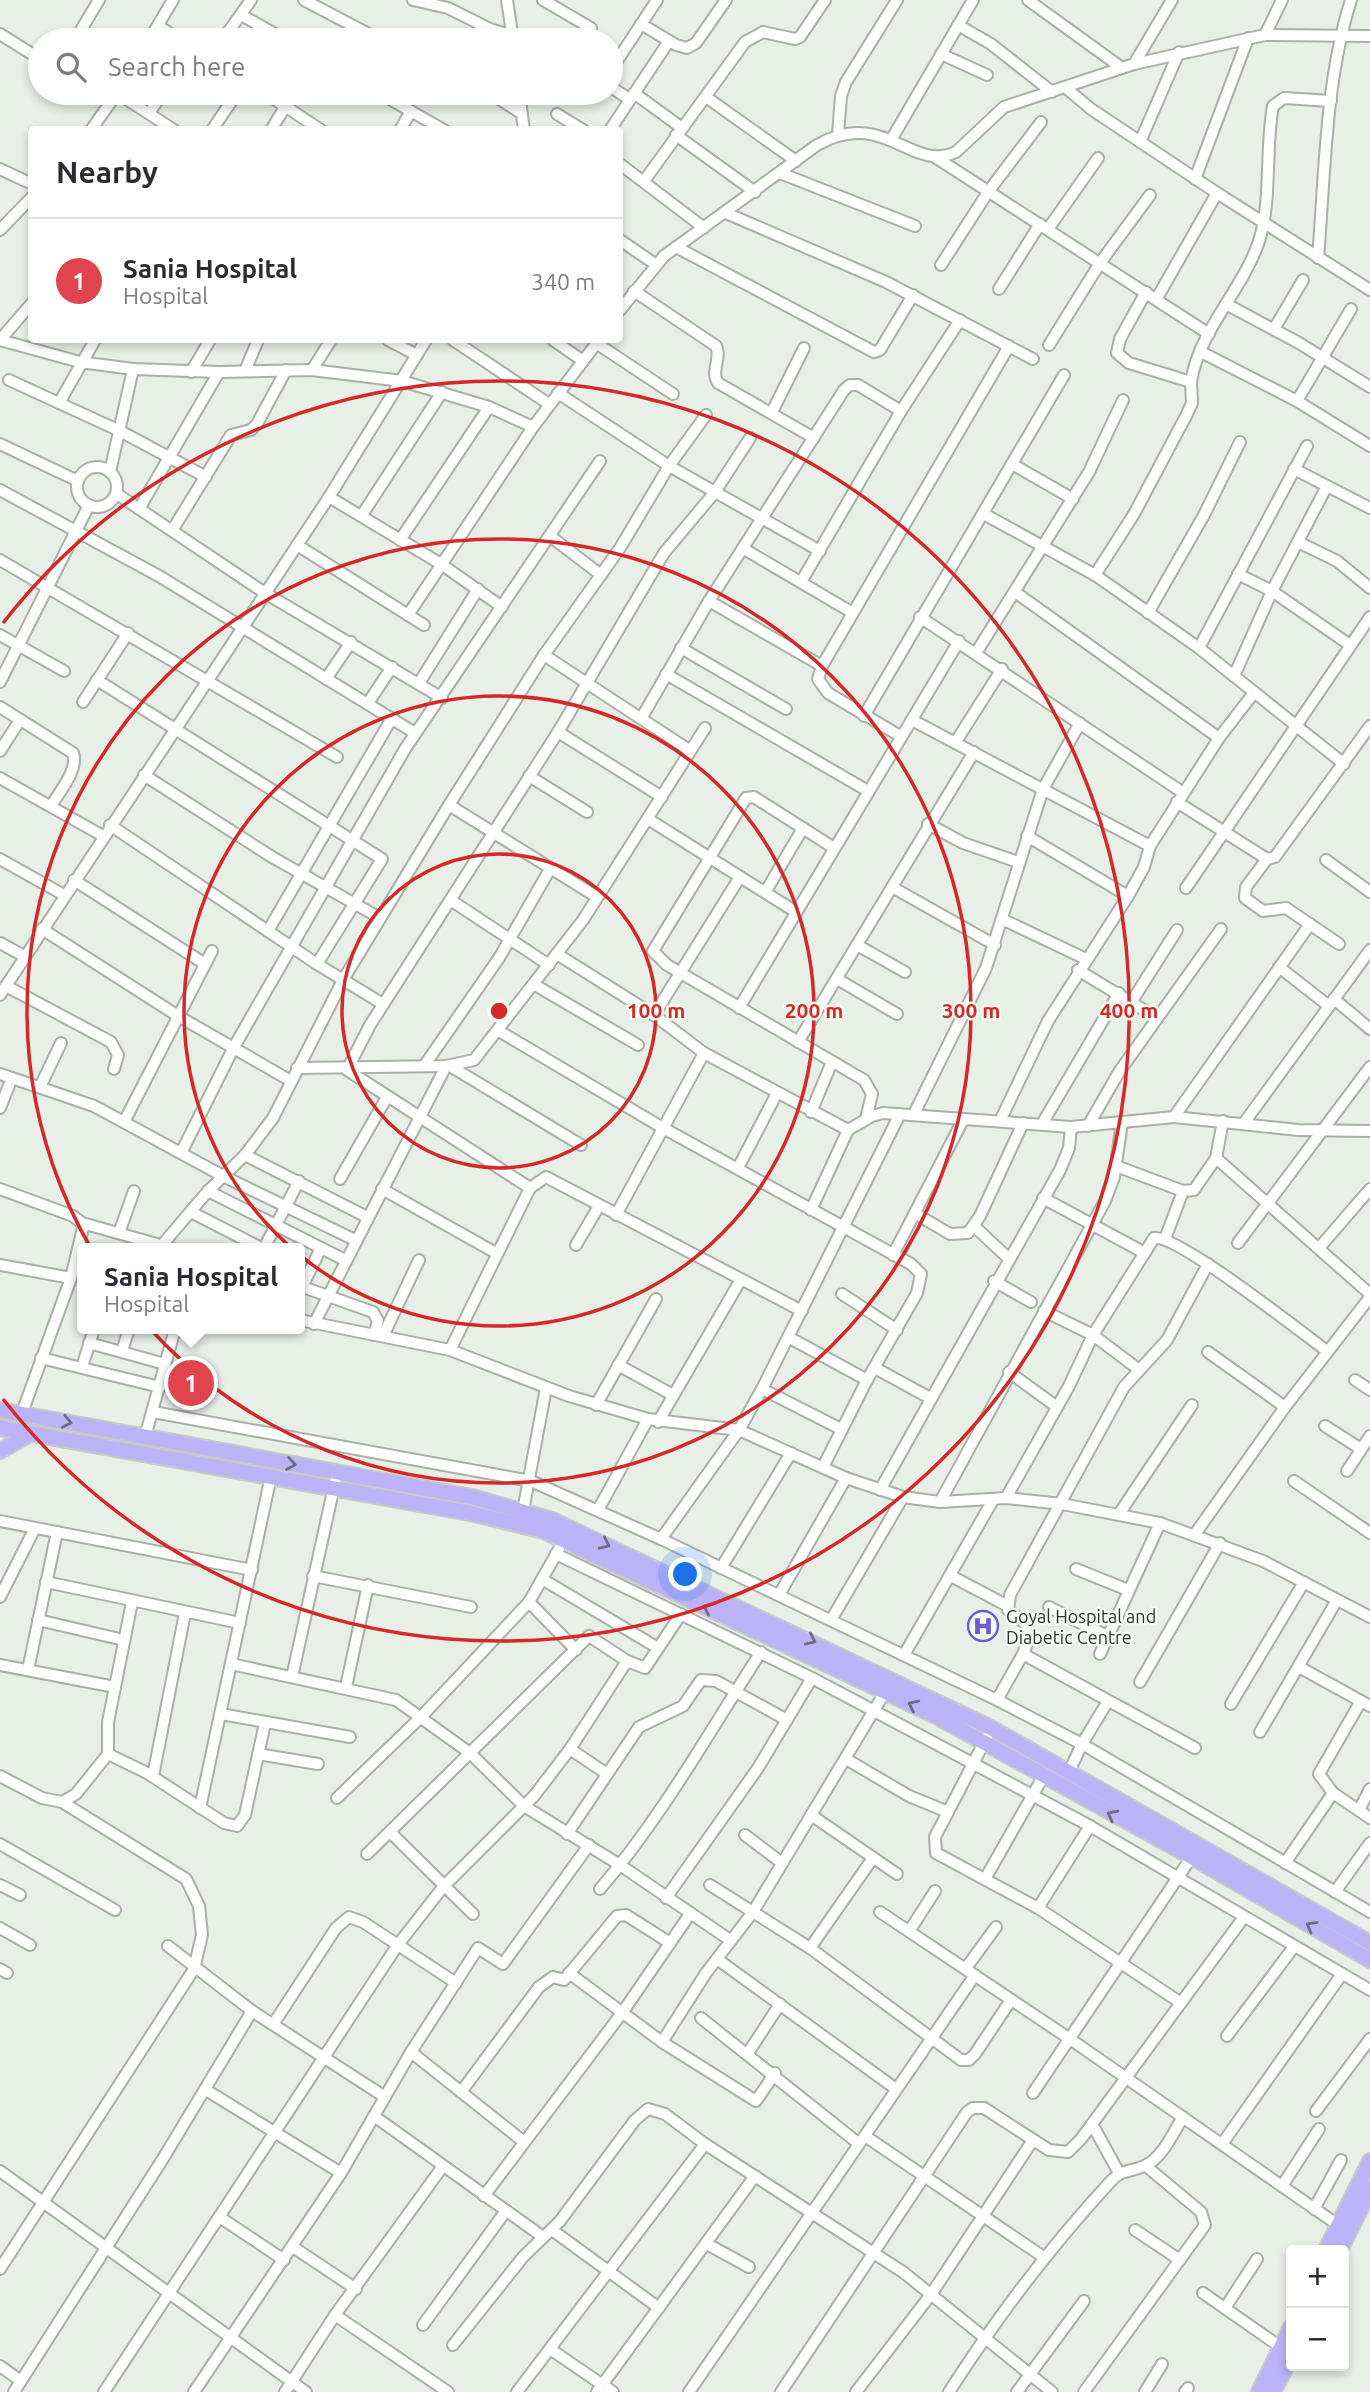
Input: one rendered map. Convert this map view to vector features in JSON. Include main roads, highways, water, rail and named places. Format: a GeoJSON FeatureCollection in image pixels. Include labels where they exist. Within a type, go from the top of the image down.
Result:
{"type":"FeatureCollection","features":[{"type":"Feature","properties":{"kind":"main road"},"geometry":{"type":"LineString","coordinates":[[0,1410],[472,1497],[523,1511],[572,1529],[889,1685],[1043,1777],[1192,1857],[1370,1961]]}},
{"type":"Feature","properties":{"kind":"main road"},"geometry":{"type":"LineString","coordinates":[[0,1428],[141,1456],[335,1488],[509,1521],[544,1531],[560,1548],[991,1728],[1200,1844],[1370,1943]]}},
{"type":"Feature","properties":{"kind":"main road"},"geometry":{"type":"LineString","coordinates":[[0,1451],[30,1434]]}},
{"type":"Feature","properties":{"kind":"main road"},"geometry":{"type":"LineString","coordinates":[[1328,2245],[1370,2161]]}},
{"type":"Feature","properties":{"kind":"main road"},"geometry":{"type":"LineString","coordinates":[[1343,2245],[1365,2211],[1370,2189]]}},
{"type":"Feature","properties":{"kind":"main road"},"geometry":{"type":"LineString","coordinates":[[1259,2392],[1286,2354]]}},
{"type":"Feature","properties":{"kind":"main road"},"geometry":{"type":"LineString","coordinates":[[1273,2392],[1286,2356]]}},
{"type":"Feature","properties":{"kind":"place","name":"Sania Hospital"},"geometry":{"type":"Point","coordinates":[191,1383]}},
{"type":"Feature","properties":{"kind":"place","name":"Goyal Hospital and Diabetic Centre"},"geometry":{"type":"Point","coordinates":[983,1626]}}]}
